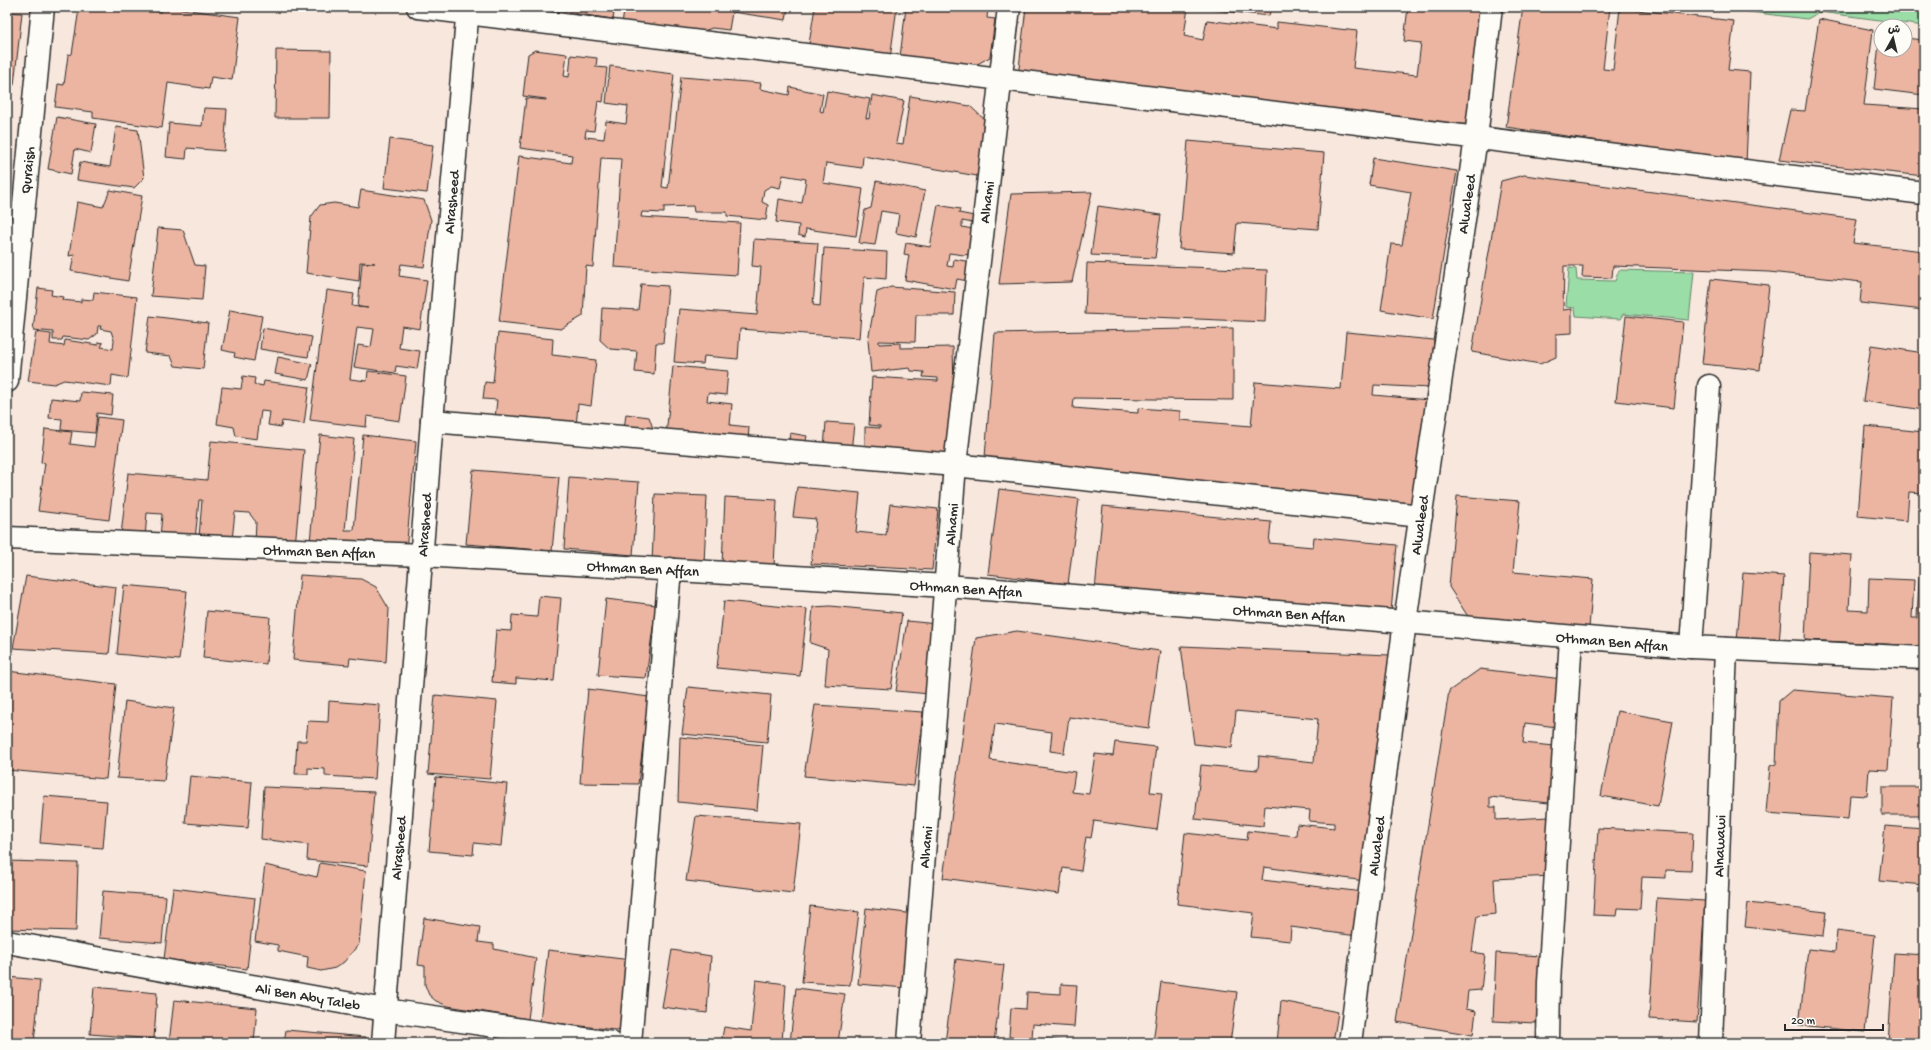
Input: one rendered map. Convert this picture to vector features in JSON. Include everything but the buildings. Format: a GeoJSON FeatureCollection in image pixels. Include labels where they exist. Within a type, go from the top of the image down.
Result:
{"type":"FeatureCollection","features":[{"type":"Feature","properties":{"kind":"street","name":"Quraish"},"geometry":{"type":"LineString","coordinates":[[7,381],[43,7]]}},
{"type":"Feature","properties":{"kind":"street"},"geometry":{"type":"LineString","coordinates":[[418,7],[467,10],[1001,79],[1924,193]]}},
{"type":"Feature","properties":{"kind":"street","name":"Alhami"},"geometry":{"type":"LineString","coordinates":[[909,1043],[955,465],[1009,7]]}},
{"type":"Feature","properties":{"kind":"street","name":"Alwaleed"},"geometry":{"type":"LineString","coordinates":[[1350,1043],[1405,622],[1476,138],[1491,7]]}},
{"type":"Feature","properties":{"kind":"street","name":"Alrasheed"},"geometry":{"type":"LineString","coordinates":[[383,1043],[432,421],[467,10]]}},
{"type":"Feature","properties":{"kind":"street"},"geometry":{"type":"LineString","coordinates":[[1691,647],[1709,386]]}},
{"type":"Feature","properties":{"kind":"street"},"geometry":{"type":"LineString","coordinates":[[432,421],[955,465],[1421,516]]}},
{"type":"Feature","properties":{"kind":"street","name":"Othman Ben Affan"},"geometry":{"type":"LineString","coordinates":[[7,538],[422,555],[946,586],[1405,622],[1571,638],[1691,647],[1924,658]]}},
{"type":"Feature","properties":{"kind":"street"},"geometry":{"type":"LineString","coordinates":[[630,1043],[670,569]]}},
{"type":"Feature","properties":{"kind":"street"},"geometry":{"type":"LineString","coordinates":[[1548,1043],[1549,982],[1571,638]]}},
{"type":"Feature","properties":{"kind":"street","name":"Alnawawi"},"geometry":{"type":"LineString","coordinates":[[1711,1043],[1726,649]]}},
{"type":"Feature","properties":{"kind":"street","name":"Ali Ben Aby Taleb"},"geometry":{"type":"LineString","coordinates":[[7,942],[386,1010],[611,1043]]}},
{"type":"Feature","properties":{"kind":"green space"},"geometry":{"type":"Polygon","coordinates":[[[1708,7],[1924,7],[1924,26],[1913,25],[1913,18],[1873,19],[1820,12],[1807,19],[1708,7]]]}},
{"type":"Feature","properties":{"kind":"green space"},"geometry":{"type":"Polygon","coordinates":[[[1569,268],[1576,269],[1577,280],[1615,281],[1619,270],[1694,272],[1689,320],[1623,314],[1620,319],[1576,316],[1575,308],[1566,307],[1569,268]]]}}]}
